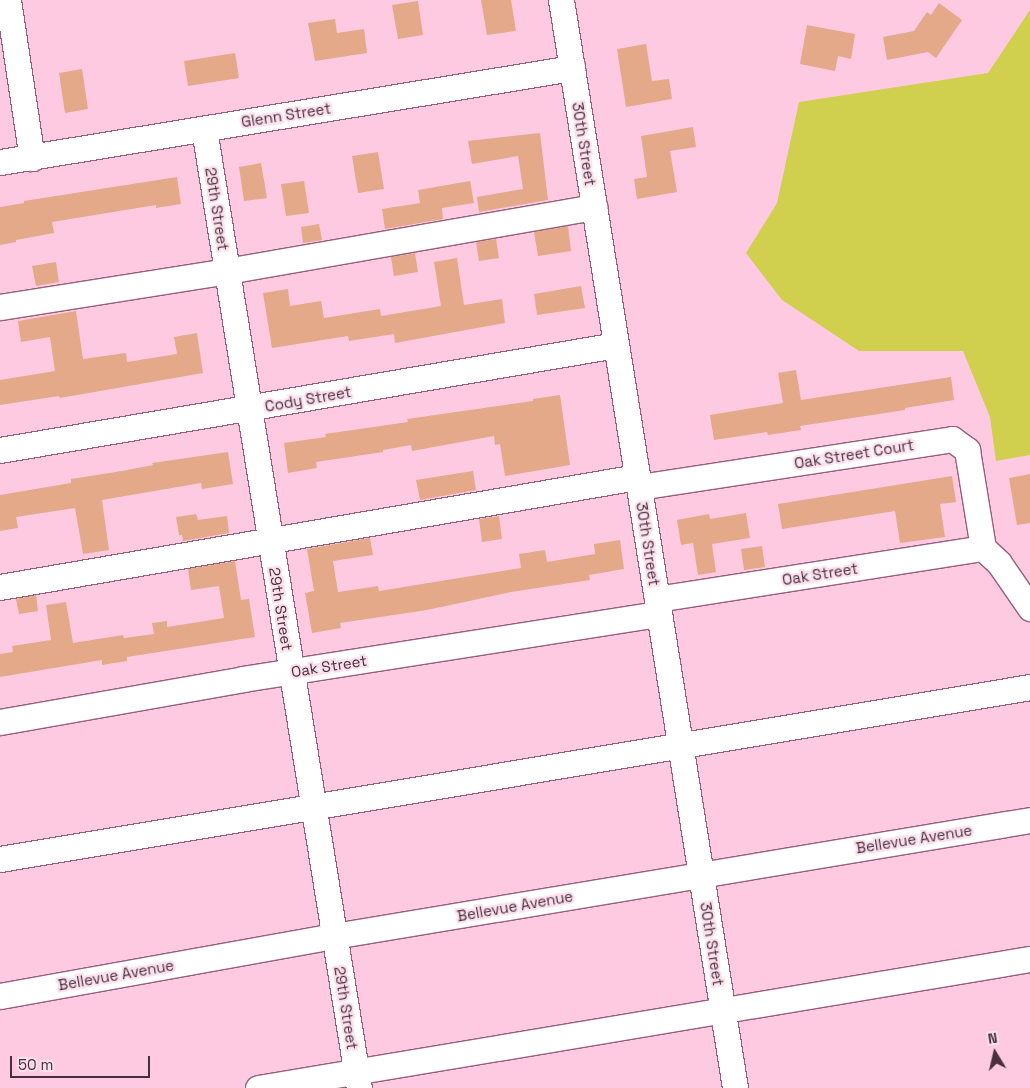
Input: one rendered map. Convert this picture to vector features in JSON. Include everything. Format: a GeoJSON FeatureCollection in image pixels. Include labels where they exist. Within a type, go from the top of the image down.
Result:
{"type":"FeatureCollection","features":[{"type":"Feature","properties":{"kind":"street"},"geometry":{"type":"LineString","coordinates":[[8,0],[32,158]]}},
{"type":"Feature","properties":{"kind":"street","name":"30th Street"},"geometry":{"type":"LineString","coordinates":[[561,0],[735,1088]]}},
{"type":"Feature","properties":{"kind":"street","name":"Glenn Street"},"geometry":{"type":"LineString","coordinates":[[0,162],[572,68]]}},
{"type":"Feature","properties":{"kind":"street","name":"29th Street"},"geometry":{"type":"LineString","coordinates":[[204,129],[358,1080]]}},
{"type":"Feature","properties":{"kind":"street"},"geometry":{"type":"LineString","coordinates":[[0,307],[227,271],[594,207]]}},
{"type":"Feature","properties":{"kind":"street","name":"Cody Street"},"geometry":{"type":"LineString","coordinates":[[0,450],[616,345]]}},
{"type":"Feature","properties":{"kind":"street","name":"Oak Street Court"},"geometry":{"type":"LineString","coordinates":[[0,587],[270,539],[638,482],[952,439],[967,450],[983,548]]}},
{"type":"Feature","properties":{"kind":"street"},"geometry":{"type":"LineString","coordinates":[[983,548],[999,563],[1030,608]]}},
{"type":"Feature","properties":{"kind":"street","name":"Oak Street"},"geometry":{"type":"LineString","coordinates":[[0,722],[983,548]]}},
{"type":"Feature","properties":{"kind":"street"},"geometry":{"type":"LineString","coordinates":[[0,859],[1030,687]]}},
{"type":"Feature","properties":{"kind":"street","name":"Bellevue Avenue"},"geometry":{"type":"LineString","coordinates":[[0,996],[334,936],[1030,820]]}},
{"type":"Feature","properties":{"kind":"street"},"geometry":{"type":"LineString","coordinates":[[258,1088],[358,1080],[722,1010],[1030,959]]}},
{"type":"Feature","properties":{"kind":"shaded area"},"geometry":{"type":"Polygon","coordinates":[[[1030,10],[1030,455],[996,461],[990,417],[963,351],[859,351],[782,300],[746,253],[777,203],[799,102],[988,73],[1030,10]]]}},
{"type":"Feature","properties":{"kind":"building"},"geometry":{"type":"Polygon","coordinates":[[[481,0],[511,0],[516,31],[487,35],[481,0]]]}},
{"type":"Feature","properties":{"kind":"building"},"geometry":{"type":"Polygon","coordinates":[[[418,1],[423,35],[398,39],[392,5],[418,1]]]}},
{"type":"Feature","properties":{"kind":"building"},"geometry":{"type":"Polygon","coordinates":[[[939,3],[962,20],[936,58],[928,52],[887,60],[883,37],[914,31],[927,12],[931,15],[939,3]]]}},
{"type":"Feature","properties":{"kind":"building"},"geometry":{"type":"Polygon","coordinates":[[[335,19],[337,33],[364,29],[367,53],[315,61],[308,23],[335,19]]]}},
{"type":"Feature","properties":{"kind":"building"},"geometry":{"type":"Polygon","coordinates":[[[807,25],[855,34],[851,59],[838,56],[835,71],[800,64],[807,25]]]}},
{"type":"Feature","properties":{"kind":"building"},"geometry":{"type":"Polygon","coordinates":[[[646,44],[652,81],[669,79],[672,99],[626,107],[617,49],[646,44]]]}},
{"type":"Feature","properties":{"kind":"building"},"geometry":{"type":"Polygon","coordinates":[[[235,53],[239,78],[188,86],[184,61],[235,53]]]}},
{"type":"Feature","properties":{"kind":"building"},"geometry":{"type":"Polygon","coordinates":[[[82,69],[88,109],[65,113],[59,73],[82,69]]]}},
{"type":"Feature","properties":{"kind":"building"},"geometry":{"type":"Polygon","coordinates":[[[693,127],[696,147],[670,151],[677,192],[637,199],[634,179],[647,177],[641,136],[693,127]]]}},
{"type":"Feature","properties":{"kind":"building"},"geometry":{"type":"Polygon","coordinates":[[[540,133],[548,200],[479,212],[477,197],[523,189],[518,156],[472,164],[468,141],[540,133]]]}},
{"type":"Feature","properties":{"kind":"building"},"geometry":{"type":"Polygon","coordinates":[[[378,152],[384,189],[358,193],[352,156],[378,152]]]}},
{"type":"Feature","properties":{"kind":"building"},"geometry":{"type":"Polygon","coordinates":[[[261,163],[267,198],[244,201],[239,167],[261,163]]]}},
{"type":"Feature","properties":{"kind":"building"},"geometry":{"type":"Polygon","coordinates":[[[177,177],[181,204],[156,208],[156,205],[52,222],[54,233],[0,245],[0,207],[24,203],[24,201],[177,177]]]}},
{"type":"Feature","properties":{"kind":"building"},"geometry":{"type":"Polygon","coordinates":[[[304,181],[309,213],[286,216],[281,184],[304,181]]]}},
{"type":"Feature","properties":{"kind":"building"},"geometry":{"type":"Polygon","coordinates":[[[470,181],[474,203],[442,208],[443,219],[385,229],[382,209],[420,203],[418,190],[470,181]]]}},
{"type":"Feature","properties":{"kind":"building"},"geometry":{"type":"Polygon","coordinates":[[[319,224],[322,240],[303,243],[301,227],[319,224]]]}},
{"type":"Feature","properties":{"kind":"building"},"geometry":{"type":"Polygon","coordinates":[[[568,226],[571,251],[538,256],[534,232],[568,226]]]}},
{"type":"Feature","properties":{"kind":"building"},"geometry":{"type":"Polygon","coordinates":[[[496,239],[499,258],[479,261],[476,242],[496,239]]]}},
{"type":"Feature","properties":{"kind":"building"},"geometry":{"type":"Polygon","coordinates":[[[415,253],[418,272],[394,276],[391,257],[415,253]]]}},
{"type":"Feature","properties":{"kind":"building"},"geometry":{"type":"Polygon","coordinates":[[[457,258],[464,305],[502,299],[505,323],[395,343],[394,334],[349,341],[348,336],[272,348],[263,293],[288,289],[290,306],[321,301],[324,318],[380,309],[381,316],[441,306],[434,262],[457,258]]]}},
{"type":"Feature","properties":{"kind":"building"},"geometry":{"type":"Polygon","coordinates":[[[56,262],[59,282],[36,286],[32,266],[56,262]]]}},
{"type":"Feature","properties":{"kind":"building"},"geometry":{"type":"Polygon","coordinates":[[[581,286],[585,308],[537,315],[534,294],[581,286]]]}},
{"type":"Feature","properties":{"kind":"building"},"geometry":{"type":"Polygon","coordinates":[[[76,311],[83,359],[126,353],[127,362],[177,354],[174,337],[197,333],[203,373],[60,398],[59,396],[0,405],[0,380],[55,371],[50,337],[21,342],[18,321],[76,311]]]}},
{"type":"Feature","properties":{"kind":"building"},"geometry":{"type":"Polygon","coordinates":[[[796,370],[801,400],[951,377],[954,400],[905,408],[905,410],[800,426],[801,430],[768,435],[767,432],[714,440],[710,415],[783,403],[778,373],[796,370]]]}},
{"type":"Feature","properties":{"kind":"building"},"geometry":{"type":"Polygon","coordinates":[[[560,395],[570,465],[505,476],[500,444],[495,445],[494,436],[412,451],[411,445],[383,450],[383,452],[316,462],[317,468],[288,473],[284,443],[326,437],[325,434],[408,422],[407,419],[533,401],[533,399],[560,395]]]}},
{"type":"Feature","properties":{"kind":"building"},"geometry":{"type":"Polygon","coordinates":[[[228,452],[233,484],[202,489],[201,483],[102,500],[109,550],[83,554],[75,508],[16,517],[18,528],[0,531],[0,495],[71,483],[71,479],[153,465],[152,463],[228,452]]]}},
{"type":"Feature","properties":{"kind":"building"},"geometry":{"type":"Polygon","coordinates":[[[473,471],[476,490],[420,500],[416,480],[473,471]]]}},
{"type":"Feature","properties":{"kind":"building"},"geometry":{"type":"Polygon","coordinates":[[[1030,474],[1030,523],[1017,525],[1009,478],[1030,474]]]}},
{"type":"Feature","properties":{"kind":"building"},"geometry":{"type":"Polygon","coordinates":[[[952,476],[956,502],[940,504],[945,537],[900,543],[895,511],[782,529],[778,504],[952,476]]]}},
{"type":"Feature","properties":{"kind":"building"},"geometry":{"type":"Polygon","coordinates":[[[746,513],[750,538],[712,544],[716,572],[698,575],[693,543],[681,545],[677,520],[709,514],[710,519],[746,513]]]}},
{"type":"Feature","properties":{"kind":"building"},"geometry":{"type":"Polygon","coordinates":[[[196,514],[198,520],[227,516],[229,533],[183,541],[182,535],[179,535],[176,517],[196,514]]]}},
{"type":"Feature","properties":{"kind":"building"},"geometry":{"type":"Polygon","coordinates":[[[499,516],[502,539],[482,542],[479,519],[499,516]]]}},
{"type":"Feature","properties":{"kind":"building"},"geometry":{"type":"Polygon","coordinates":[[[370,538],[373,555],[333,561],[338,592],[378,586],[379,591],[521,568],[519,554],[545,550],[547,562],[595,554],[594,544],[620,540],[624,569],[589,575],[590,580],[511,592],[427,610],[340,623],[341,628],[312,633],[305,593],[314,591],[307,549],[370,538]]]}},
{"type":"Feature","properties":{"kind":"building"},"geometry":{"type":"Polygon","coordinates":[[[762,546],[765,567],[744,570],[741,549],[762,546]]]}},
{"type":"Feature","properties":{"kind":"building"},"geometry":{"type":"Polygon","coordinates":[[[235,561],[241,600],[249,599],[255,637],[127,657],[127,661],[102,665],[102,660],[0,677],[0,654],[13,652],[12,646],[51,640],[46,605],[66,602],[73,643],[123,635],[124,638],[154,634],[152,623],[167,621],[167,627],[224,618],[219,586],[191,590],[188,569],[235,561]]]}},
{"type":"Feature","properties":{"kind":"building"},"geometry":{"type":"Polygon","coordinates":[[[36,595],[38,611],[19,614],[16,599],[36,595]]]}}]}
